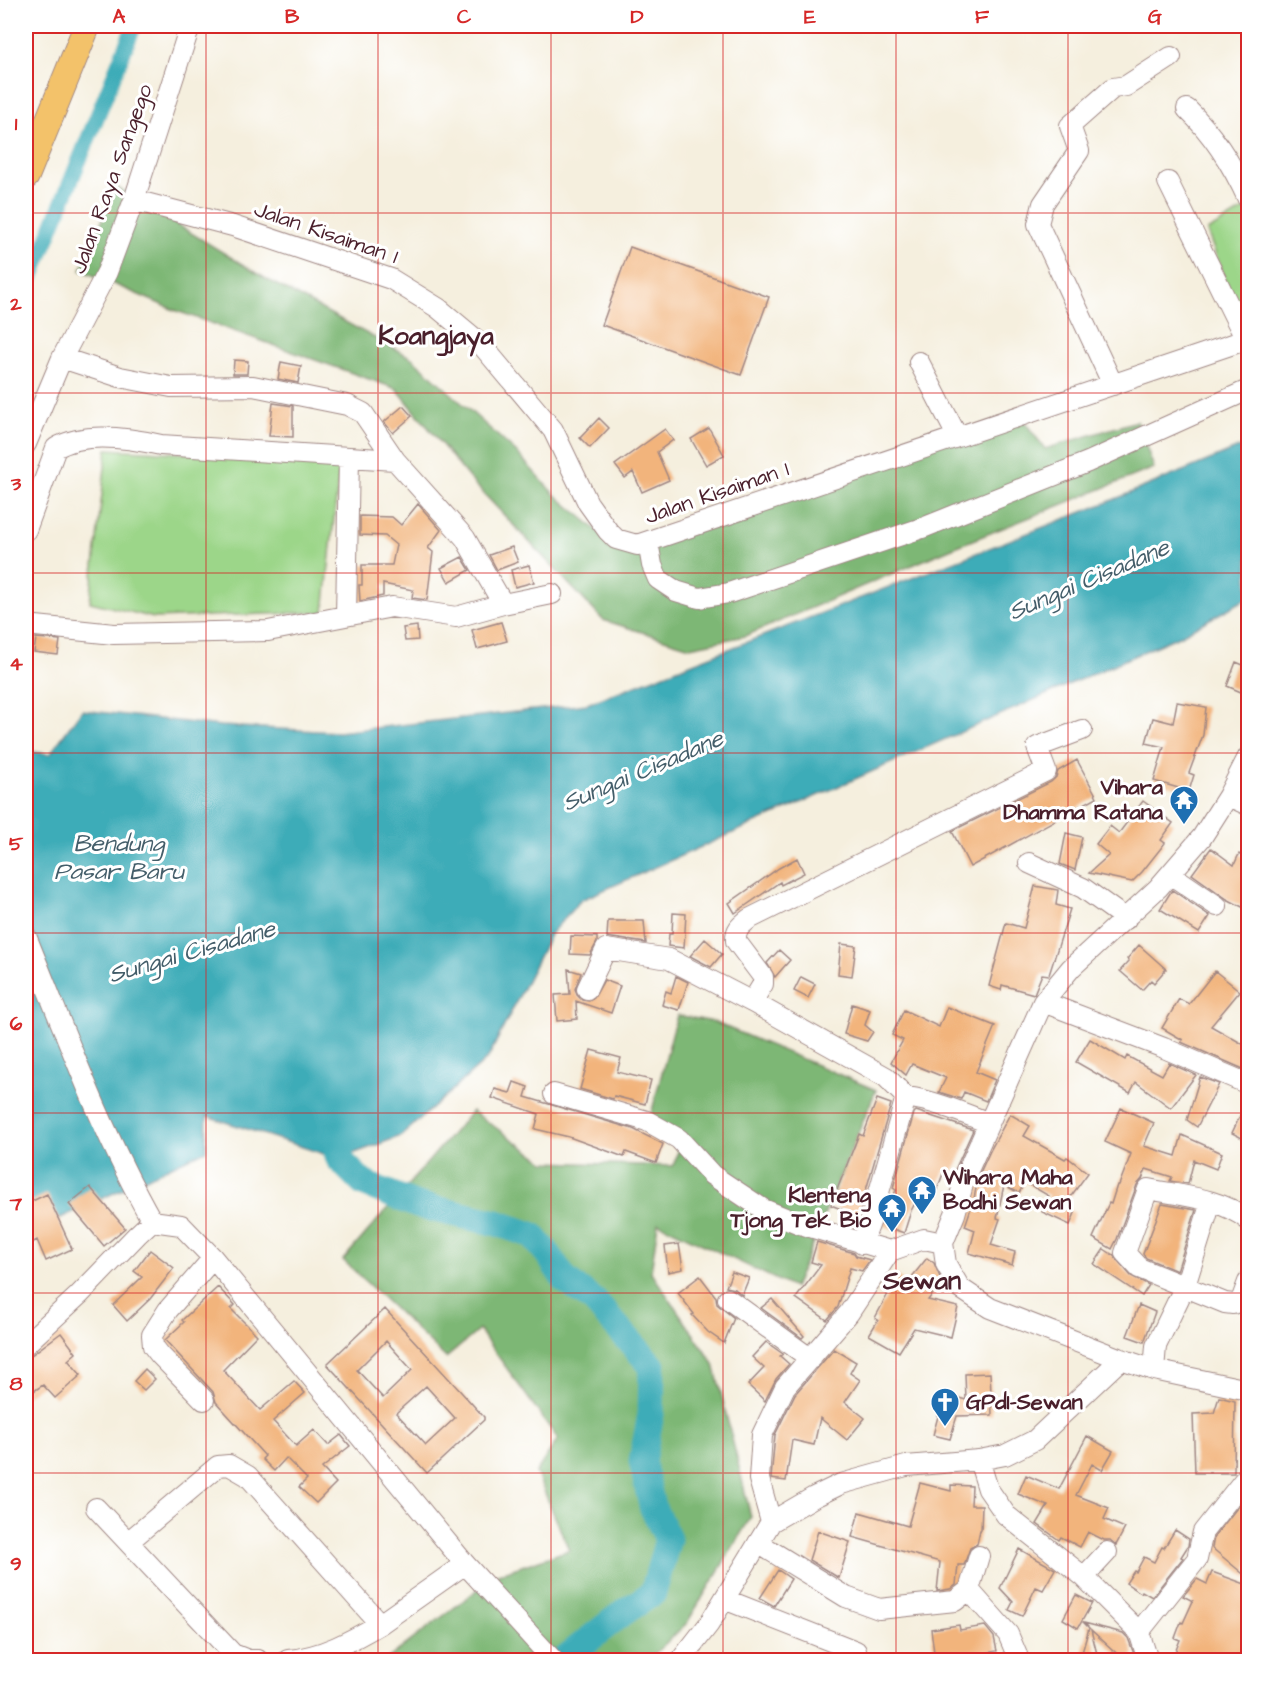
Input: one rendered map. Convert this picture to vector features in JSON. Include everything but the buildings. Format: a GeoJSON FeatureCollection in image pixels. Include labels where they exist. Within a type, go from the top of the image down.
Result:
{"type":"FeatureCollection","features":[{"type":"Feature","properties":{"kind":"main road"},"geometry":{"type":"LineString","coordinates":[[26,176],[87,26]]}},
{"type":"Feature","properties":{"kind":"street","name":"Jalan Raya Sangego"},"geometry":{"type":"LineString","coordinates":[[26,444],[62,358],[107,272],[134,200],[190,26]]}},
{"type":"Feature","properties":{"kind":"street"},"geometry":{"type":"LineString","coordinates":[[1113,385],[1038,224],[1043,204],[1079,151],[1070,126],[1113,88],[1126,86],[1171,57]]}},
{"type":"Feature","properties":{"kind":"street"},"geometry":{"type":"LineString","coordinates":[[1187,109],[1221,150],[1239,178],[1248,199]]}},
{"type":"Feature","properties":{"kind":"street"},"geometry":{"type":"LineString","coordinates":[[1168,182],[1247,339]]}},
{"type":"Feature","properties":{"kind":"street","name":"Jalan Kisaiman 1"},"geometry":{"type":"LineString","coordinates":[[134,200],[233,226],[391,279],[438,308],[480,343],[553,430],[588,503],[608,531],[616,539],[637,545],[1247,339]]}},
{"type":"Feature","properties":{"kind":"street"},"geometry":{"type":"LineString","coordinates":[[62,358],[120,377],[171,387],[253,386],[347,405],[363,413],[395,460],[465,538],[503,604]]}},
{"type":"Feature","properties":{"kind":"street"},"geometry":{"type":"LineString","coordinates":[[919,362],[957,436]]}},
{"type":"Feature","properties":{"kind":"street"},"geometry":{"type":"LineString","coordinates":[[648,542],[652,565],[658,579],[676,591],[699,598],[729,593],[925,527],[1088,462],[1248,390]]}},
{"type":"Feature","properties":{"kind":"street"},"geometry":{"type":"LineString","coordinates":[[26,530],[56,448],[68,441],[131,438],[161,445],[395,460]]}},
{"type":"Feature","properties":{"kind":"street"},"geometry":{"type":"LineString","coordinates":[[346,616],[349,457]]}},
{"type":"Feature","properties":{"kind":"street"},"geometry":{"type":"LineString","coordinates":[[26,625],[114,634],[268,631],[392,607],[456,617],[552,594]]}},
{"type":"Feature","properties":{"kind":"street"},"geometry":{"type":"LineString","coordinates":[[752,1002],[763,984],[764,977],[736,941],[736,935],[741,926],[749,919],[1046,771],[1036,747],[1082,730]]}},
{"type":"Feature","properties":{"kind":"street"},"geometry":{"type":"LineString","coordinates":[[1248,757],[1228,796],[1202,837],[1126,919],[1071,968],[1043,1002],[965,1177],[955,1214],[943,1243],[946,1264],[960,1288],[990,1308],[1154,1370],[1248,1390]]}},
{"type":"Feature","properties":{"kind":"street"},"geometry":{"type":"LineString","coordinates":[[1228,796],[1248,805]]}},
{"type":"Feature","properties":{"kind":"street"},"geometry":{"type":"LineString","coordinates":[[1029,863],[1083,888],[1126,919]]}},
{"type":"Feature","properties":{"kind":"street"},"geometry":{"type":"LineString","coordinates":[[1170,874],[1218,906]]}},
{"type":"Feature","properties":{"kind":"street"},"geometry":{"type":"LineString","coordinates":[[26,936],[103,1122],[132,1185],[152,1221]]}},
{"type":"Feature","properties":{"kind":"street"},"geometry":{"type":"LineString","coordinates":[[587,989],[606,949],[669,959],[752,1002],[886,1077],[906,1098],[926,1100],[989,1123]]}},
{"type":"Feature","properties":{"kind":"street"},"geometry":{"type":"LineString","coordinates":[[1043,1002],[1164,1048],[1248,1084]]}},
{"type":"Feature","properties":{"kind":"street"},"geometry":{"type":"LineString","coordinates":[[554,1094],[647,1121],[679,1139],[712,1174],[763,1209],[800,1224],[890,1251],[924,1239],[943,1243]]}},
{"type":"Feature","properties":{"kind":"street"},"geometry":{"type":"LineString","coordinates":[[862,1244],[906,1098]]}},
{"type":"Feature","properties":{"kind":"street"},"geometry":{"type":"LineString","coordinates":[[1248,1221],[1237,1211],[1211,1202],[1148,1190],[1125,1253],[1139,1268],[1233,1304],[1241,1302],[1248,1282]]}},
{"type":"Feature","properties":{"kind":"street"},"geometry":{"type":"LineString","coordinates":[[1154,1370],[1156,1346],[1185,1286],[1211,1202]]}},
{"type":"Feature","properties":{"kind":"street"},"geometry":{"type":"LineString","coordinates":[[152,1221],[181,1225],[213,1258],[465,1564],[550,1657]]}},
{"type":"Feature","properties":{"kind":"street"},"geometry":{"type":"LineString","coordinates":[[26,1344],[79,1295],[152,1221]]}},
{"type":"Feature","properties":{"kind":"street"},"geometry":{"type":"LineString","coordinates":[[771,1522],[759,1479],[762,1435],[785,1387],[849,1313],[890,1251]]}},
{"type":"Feature","properties":{"kind":"street"},"geometry":{"type":"LineString","coordinates":[[204,1400],[160,1355],[153,1346],[152,1335],[168,1310],[213,1258]]}},
{"type":"Feature","properties":{"kind":"street"},"geometry":{"type":"LineString","coordinates":[[728,1299],[810,1359]]}},
{"type":"Feature","properties":{"kind":"street"},"geometry":{"type":"LineString","coordinates":[[681,1660],[709,1624],[771,1522],[841,1484],[906,1466],[979,1460],[1005,1455],[1035,1440],[1121,1359]]}},
{"type":"Feature","properties":{"kind":"street"},"geometry":{"type":"LineString","coordinates":[[979,1460],[988,1489],[1006,1515],[1084,1578],[1139,1632],[1148,1660]]}},
{"type":"Feature","properties":{"kind":"street"},"geometry":{"type":"LineString","coordinates":[[128,1542],[218,1466],[229,1465],[248,1476],[380,1624]]}},
{"type":"Feature","properties":{"kind":"street"},"geometry":{"type":"LineString","coordinates":[[1139,1632],[1197,1559],[1203,1532],[1248,1475]]}},
{"type":"Feature","properties":{"kind":"street"},"geometry":{"type":"LineString","coordinates":[[96,1508],[233,1654],[248,1660],[258,1660]]}},
{"type":"Feature","properties":{"kind":"street"},"geometry":{"type":"LineString","coordinates":[[758,1543],[846,1597],[879,1609],[956,1601],[969,1590],[979,1556]]}},
{"type":"Feature","properties":{"kind":"street"},"geometry":{"type":"LineString","coordinates":[[1084,1578],[1107,1551]]}},
{"type":"Feature","properties":{"kind":"street"},"geometry":{"type":"LineString","coordinates":[[288,1660],[302,1659],[339,1647],[380,1624],[465,1564]]}},
{"type":"Feature","properties":{"kind":"street"},"geometry":{"type":"LineString","coordinates":[[969,1590],[1008,1634],[1018,1660]]}},
{"type":"Feature","properties":{"kind":"street"},"geometry":{"type":"LineString","coordinates":[[724,1599],[856,1651],[854,1660]]}},
{"type":"Feature","properties":{"kind":"green space"},"geometry":{"type":"Polygon","coordinates":[[[116,187],[268,280],[412,358],[518,454],[553,493],[623,552],[1018,413],[1045,449],[1137,421],[1154,468],[950,549],[745,636],[690,647],[603,620],[469,478],[397,389],[174,310],[81,270],[116,187]]]}},
{"type":"Feature","properties":{"kind":"green space"},"geometry":{"type":"Polygon","coordinates":[[[1248,207],[1248,320],[1241,323],[1207,231],[1248,207]]]}},
{"type":"Feature","properties":{"kind":"green space"},"geometry":{"type":"Polygon","coordinates":[[[107,449],[340,462],[324,612],[154,618],[90,602],[107,449]]]}},
{"type":"Feature","properties":{"kind":"green space"},"geometry":{"type":"Polygon","coordinates":[[[677,1015],[714,1022],[876,1090],[794,1288],[658,1223],[651,1272],[714,1364],[751,1517],[687,1623],[648,1660],[386,1660],[498,1574],[569,1550],[536,1472],[558,1439],[479,1330],[446,1358],[343,1260],[472,1111],[545,1162],[673,1166],[683,1137],[648,1126],[677,1015]]]}},
{"type":"Feature","properties":{"kind":"water"},"geometry":{"type":"Polygon","coordinates":[[[1248,444],[1248,598],[1181,635],[581,900],[551,933],[488,1058],[401,1136],[339,1159],[207,1116],[206,1150],[26,1234],[26,751],[50,754],[82,710],[221,726],[338,732],[587,704],[1108,502],[1248,444]]]}},
{"type":"Feature","properties":{"kind":"waterway"},"geometry":{"type":"LineString","coordinates":[[26,291],[134,26]]}},
{"type":"Feature","properties":{"kind":"waterway"},"geometry":{"type":"LineString","coordinates":[[329,1125],[339,1159],[363,1183],[417,1205],[497,1223],[532,1235],[565,1280],[594,1301],[652,1366],[651,1414],[642,1461],[652,1506],[668,1539],[653,1593],[621,1614],[563,1660]]}},
{"type":"Feature","properties":{"kind":"place","name":"Vihara Dhamma Ratana"},"geometry":{"type":"Point","coordinates":[1184,826]}},
{"type":"Feature","properties":{"kind":"place","name":"Wihara Maha Bodhi Sewan"},"geometry":{"type":"Point","coordinates":[922,1216]}},
{"type":"Feature","properties":{"kind":"place","name":"Klenteng Tjong Tek Bio"},"geometry":{"type":"Point","coordinates":[892,1234]}},
{"type":"Feature","properties":{"kind":"place","name":"GPdI-Sewan"},"geometry":{"type":"Point","coordinates":[945,1428]}},
{"type":"Feature","properties":{"kind":"district","name":"Koangjaya"},"geometry":{"type":"Point","coordinates":[436,336]}},
{"type":"Feature","properties":{"kind":"district","name":"Sewan"},"geometry":{"type":"Point","coordinates":[922,1281]}},
{"type":"Feature","properties":{"kind":"water label","name":"Sungai Cisadane"},"geometry":{"type":"Point","coordinates":[1089,580]}},
{"type":"Feature","properties":{"kind":"water label","name":"Sungai Cisadane"},"geometry":{"type":"Point","coordinates":[643,771]}},
{"type":"Feature","properties":{"kind":"water label","name":"Bendung Pasar Baru"},"geometry":{"type":"Point","coordinates":[119,858]}},
{"type":"Feature","properties":{"kind":"water label","name":"Sungai Cisadane"},"geometry":{"type":"Point","coordinates":[192,952]}}]}
